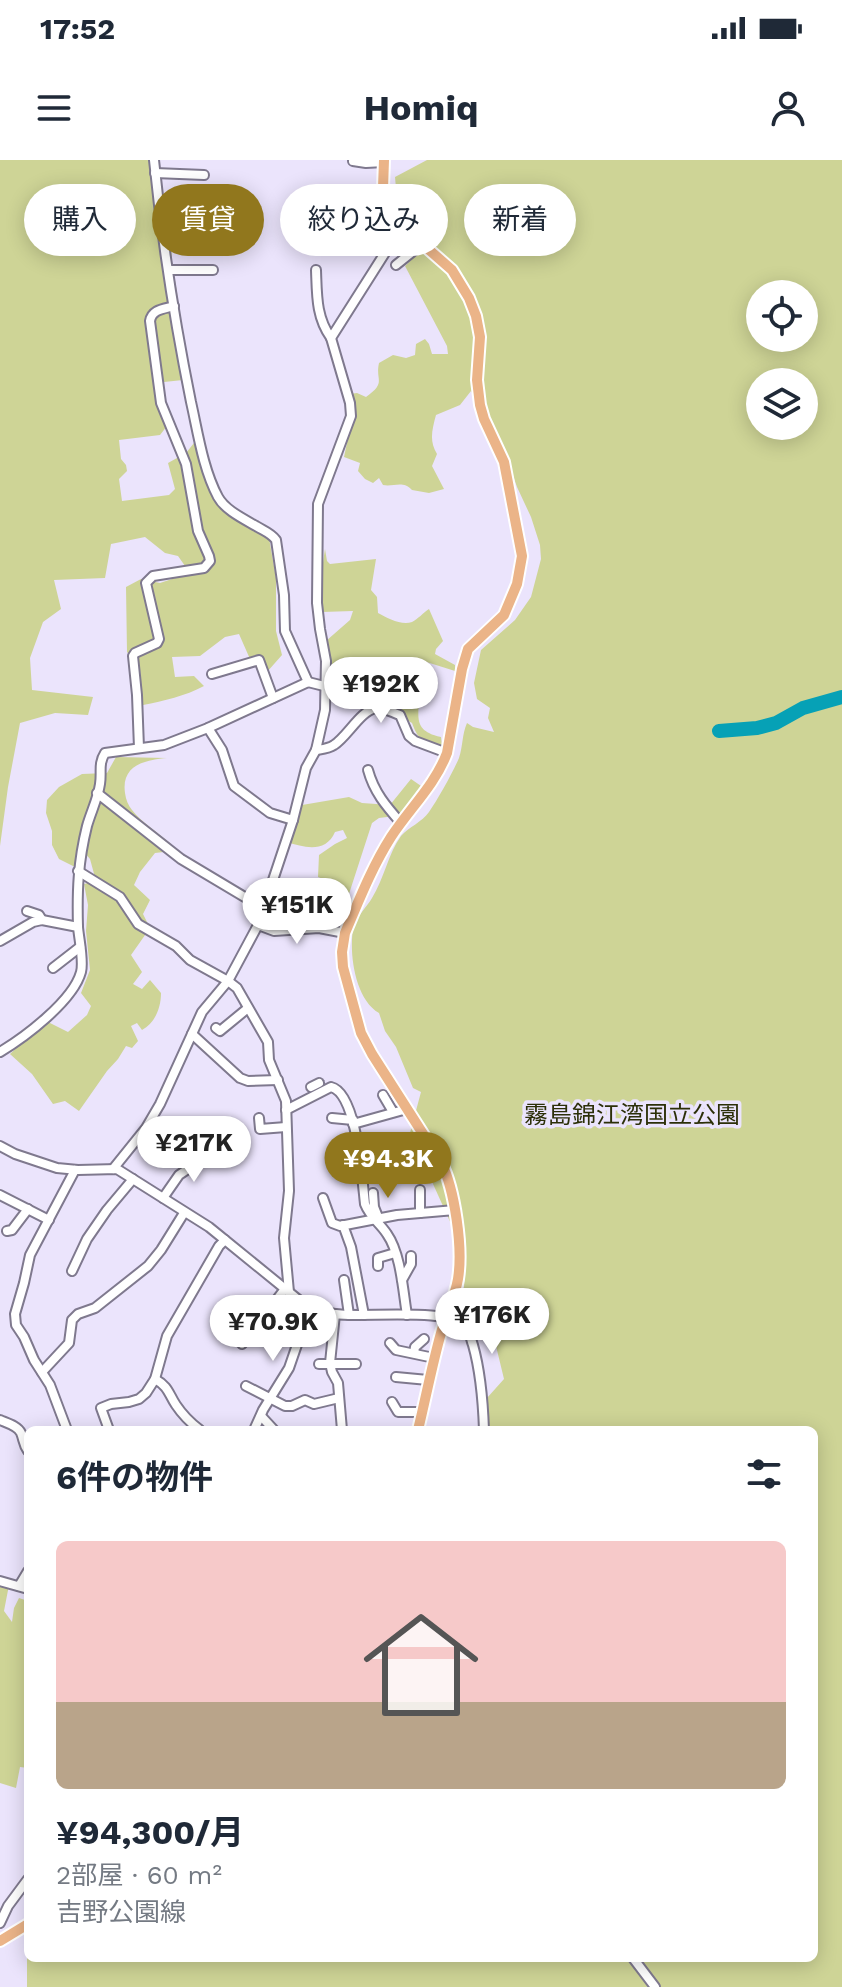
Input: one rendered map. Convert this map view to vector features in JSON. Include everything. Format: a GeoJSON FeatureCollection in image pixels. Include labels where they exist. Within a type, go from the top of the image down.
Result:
{"type":"FeatureCollection","features":[{"type":"Feature","properties":{"kind":"main road"},"geometry":{"type":"LineString","coordinates":[[383,184],[384,161]]}},
{"type":"Feature","properties":{"kind":"main road"},"geometry":{"type":"LineString","coordinates":[[419,1426],[428,1380],[459,1274],[455,1210],[447,1174],[361,1033],[343,967],[342,952],[345,933],[377,863],[401,823],[433,781],[447,753],[468,649],[504,615],[517,584],[522,556],[504,462],[480,405],[477,380],[480,327],[459,280],[436,256]]}},
{"type":"Feature","properties":{"kind":"main road"},"geometry":{"type":"LineString","coordinates":[[1,1939],[24,1926]]}},
{"type":"Feature","properties":{"kind":"street"},"geometry":{"type":"LineString","coordinates":[[154,160],[159,213],[188,387],[210,479],[221,503],[273,535],[276,540],[284,595],[285,631],[308,682]]}},
{"type":"Feature","properties":{"kind":"street"},"geometry":{"type":"LineString","coordinates":[[353,161],[384,161]]}},
{"type":"Feature","properties":{"kind":"street"},"geometry":{"type":"LineString","coordinates":[[155,173],[204,175]]}},
{"type":"Feature","properties":{"kind":"street"},"geometry":{"type":"LineString","coordinates":[[331,338],[383,256]]}},
{"type":"Feature","properties":{"kind":"street"},"geometry":{"type":"LineString","coordinates":[[396,265],[407,256]]}},
{"type":"Feature","properties":{"kind":"street"},"geometry":{"type":"LineString","coordinates":[[169,270],[213,270]]}},
{"type":"Feature","properties":{"kind":"street"},"geometry":{"type":"LineString","coordinates":[[113,1169],[146,1128],[202,1012],[228,981],[258,925],[293,820],[306,768],[316,750],[325,710],[326,661],[317,603],[318,504],[351,416],[331,338],[318,312],[316,270]]}},
{"type":"Feature","properties":{"kind":"street"},"geometry":{"type":"LineString","coordinates":[[139,748],[133,656],[159,639],[146,583],[153,576],[204,568],[210,561],[198,531],[182,452],[161,403],[150,321],[157,310],[174,306]]}},
{"type":"Feature","properties":{"kind":"street"},"geometry":{"type":"LineString","coordinates":[[212,674],[259,660],[273,698]]}},
{"type":"Feature","properties":{"kind":"street"},"geometry":{"type":"LineString","coordinates":[[0,1052],[21,1040],[70,996],[82,971],[78,871],[100,783],[100,761],[105,753],[164,745],[308,682],[324,686]]}},
{"type":"Feature","properties":{"kind":"street"},"geometry":{"type":"LineString","coordinates":[[316,750],[331,748],[365,714],[373,708],[381,708],[400,715],[409,736],[415,741],[447,753]]}},
{"type":"Feature","properties":{"kind":"street"},"geometry":{"type":"LineString","coordinates":[[208,728],[222,750],[234,786],[270,813],[293,820]]}},
{"type":"Feature","properties":{"kind":"street"},"geometry":{"type":"LineString","coordinates":[[368,770],[381,801],[401,823]]}},
{"type":"Feature","properties":{"kind":"street"},"geometry":{"type":"LineString","coordinates":[[97,793],[181,859],[263,908]]}},
{"type":"Feature","properties":{"kind":"street"},"geometry":{"type":"LineString","coordinates":[[78,871],[120,897],[138,924],[237,988],[268,1042],[269,1060],[286,1101],[289,1191],[284,1238],[287,1290],[242,1344]]}},
{"type":"Feature","properties":{"kind":"street"},"geometry":{"type":"LineString","coordinates":[[27,911],[39,915],[42,920]]}},
{"type":"Feature","properties":{"kind":"street"},"geometry":{"type":"LineString","coordinates":[[0,941],[42,920],[78,927]]}},
{"type":"Feature","properties":{"kind":"street"},"geometry":{"type":"LineString","coordinates":[[258,925],[274,931],[319,928],[345,933]]}},
{"type":"Feature","properties":{"kind":"street"},"geometry":{"type":"LineString","coordinates":[[53,968],[80,947]]}},
{"type":"Feature","properties":{"kind":"street"},"geometry":{"type":"LineString","coordinates":[[216,1028],[220,1031],[248,1008]]}},
{"type":"Feature","properties":{"kind":"street"},"geometry":{"type":"LineString","coordinates":[[192,1034],[240,1078],[248,1081],[278,1080]]}},
{"type":"Feature","properties":{"kind":"street"},"geometry":{"type":"LineString","coordinates":[[286,1110],[318,1085],[338,1089],[344,1096],[353,1122],[365,1204],[368,1213],[388,1235],[395,1253],[407,1315]]}},
{"type":"Feature","properties":{"kind":"street"},"geometry":{"type":"LineString","coordinates":[[383,1095],[393,1112]]}},
{"type":"Feature","properties":{"kind":"street"},"geometry":{"type":"LineString","coordinates":[[332,1118],[353,1122],[407,1109]]}},
{"type":"Feature","properties":{"kind":"street"},"geometry":{"type":"LineString","coordinates":[[259,1118],[260,1129],[286,1127]]}},
{"type":"Feature","properties":{"kind":"street"},"geometry":{"type":"LineString","coordinates":[[358,1148],[385,1144]]}},
{"type":"Feature","properties":{"kind":"street"},"geometry":{"type":"LineString","coordinates":[[0,1146],[57,1168],[117,1169],[225,1240],[310,1307],[335,1314],[446,1317],[459,1321],[467,1326],[478,1365],[484,1426]]}},
{"type":"Feature","properties":{"kind":"street"},"geometry":{"type":"LineString","coordinates":[[163,1198],[179,1175],[210,1154]]}},
{"type":"Feature","properties":{"kind":"street"},"geometry":{"type":"LineString","coordinates":[[65,1426],[50,1385],[16,1325],[15,1314],[30,1255],[75,1170]]}},
{"type":"Feature","properties":{"kind":"street"},"geometry":{"type":"LineString","coordinates":[[72,1271],[87,1239],[133,1179]]}},
{"type":"Feature","properties":{"kind":"street"},"geometry":{"type":"LineString","coordinates":[[420,1190],[420,1213]]}},
{"type":"Feature","properties":{"kind":"street"},"geometry":{"type":"LineString","coordinates":[[373,1193],[375,1218]]}},
{"type":"Feature","properties":{"kind":"street"},"geometry":{"type":"LineString","coordinates":[[0,1195],[49,1220]]}},
{"type":"Feature","properties":{"kind":"street"},"geometry":{"type":"LineString","coordinates":[[323,1198],[332,1223],[343,1225],[375,1218],[455,1210]]}},
{"type":"Feature","properties":{"kind":"street"},"geometry":{"type":"LineString","coordinates":[[7,1231],[12,1230],[28,1209]]}},
{"type":"Feature","properties":{"kind":"street"},"geometry":{"type":"LineString","coordinates":[[42,1372],[69,1343],[72,1320],[78,1314],[95,1308],[148,1266],[184,1213]]}},
{"type":"Feature","properties":{"kind":"street"},"geometry":{"type":"LineString","coordinates":[[343,1225],[351,1247],[364,1315]]}},
{"type":"Feature","properties":{"kind":"street"},"geometry":{"type":"LineString","coordinates":[[108,1426],[101,1408],[139,1399],[146,1393],[155,1379],[167,1336],[225,1240]]}},
{"type":"Feature","properties":{"kind":"street"},"geometry":{"type":"LineString","coordinates":[[378,1266],[378,1258],[395,1253]]}},
{"type":"Feature","properties":{"kind":"street"},"geometry":{"type":"LineString","coordinates":[[401,1280],[411,1264],[411,1256]]}},
{"type":"Feature","properties":{"kind":"street"},"geometry":{"type":"LineString","coordinates":[[344,1280],[349,1315]]}},
{"type":"Feature","properties":{"kind":"street"},"geometry":{"type":"LineString","coordinates":[[256,1426],[289,1368],[310,1307]]}},
{"type":"Feature","properties":{"kind":"street"},"geometry":{"type":"LineString","coordinates":[[335,1314],[330,1363],[338,1383],[342,1426]]}},
{"type":"Feature","properties":{"kind":"street"},"geometry":{"type":"LineString","coordinates":[[414,1353],[415,1347],[424,1339]]}},
{"type":"Feature","properties":{"kind":"street"},"geometry":{"type":"LineString","coordinates":[[391,1348],[434,1358]]}},
{"type":"Feature","properties":{"kind":"street"},"geometry":{"type":"LineString","coordinates":[[319,1364],[356,1364]]}},
{"type":"Feature","properties":{"kind":"street"},"geometry":{"type":"LineString","coordinates":[[396,1377],[428,1380]]}},
{"type":"Feature","properties":{"kind":"street"},"geometry":{"type":"LineString","coordinates":[[155,1379],[165,1385],[177,1406],[194,1426]]}},
{"type":"Feature","properties":{"kind":"street"},"geometry":{"type":"LineString","coordinates":[[246,1386],[285,1406],[305,1400],[314,1404],[339,1398]]}},
{"type":"Feature","properties":{"kind":"street"},"geometry":{"type":"LineString","coordinates":[[392,1402],[398,1412],[422,1412]]}},
{"type":"Feature","properties":{"kind":"street"},"geometry":{"type":"LineString","coordinates":[[261,1416],[270,1426]]}},
{"type":"Feature","properties":{"kind":"street"},"geometry":{"type":"LineString","coordinates":[[0,1420],[17,1427],[24,1446]]}},
{"type":"Feature","properties":{"kind":"street"},"geometry":{"type":"LineString","coordinates":[[0,1581],[24,1588]]}},
{"type":"Feature","properties":{"kind":"street"},"geometry":{"type":"LineString","coordinates":[[0,1923],[24,1884]]}},
{"type":"Feature","properties":{"kind":"street"},"geometry":{"type":"LineString","coordinates":[[636,1962],[655,1987]]}},
{"type":"Feature","properties":{"kind":"green space"},"geometry":{"type":"Polygon","coordinates":[[[0,160],[159,160],[162,184],[152,184],[152,256],[172,256],[183,380],[164,382],[160,386],[164,397],[158,402],[167,426],[160,435],[119,440],[121,459],[127,471],[119,479],[122,501],[169,495],[175,489],[168,463],[186,453],[194,443],[204,450],[222,501],[269,538],[276,578],[276,631],[282,655],[267,672],[250,659],[239,634],[225,637],[200,656],[172,657],[175,677],[194,676],[204,686],[174,698],[143,705],[140,670],[127,652],[126,587],[141,579],[160,583],[190,573],[178,556],[165,553],[145,537],[111,544],[105,578],[54,580],[61,609],[43,622],[30,658],[32,690],[93,697],[88,715],[55,713],[20,723],[0,846],[0,160]]]}},
{"type":"Feature","properties":{"kind":"green space","name":"霧島錦江湾国立公園"},"geometry":{"type":"Polygon","coordinates":[[[427,160],[842,160],[842,1987],[27,1987],[27,1962],[818,1962],[818,1426],[489,1426],[487,1398],[504,1379],[496,1346],[481,1336],[473,1320],[454,1313],[464,1287],[466,1257],[410,1133],[421,1092],[413,1088],[379,1013],[364,997],[356,975],[352,951],[354,925],[376,891],[397,843],[404,833],[426,816],[441,793],[459,758],[467,723],[494,732],[488,718],[490,708],[477,699],[474,683],[481,650],[515,620],[531,597],[541,559],[531,517],[507,458],[471,391],[460,405],[436,415],[432,440],[437,454],[432,466],[444,489],[429,493],[402,485],[383,485],[379,478],[373,483],[358,471],[360,463],[344,457],[352,419],[350,394],[366,397],[376,388],[379,363],[393,355],[406,358],[415,355],[416,344],[425,339],[432,354],[448,354],[447,346],[405,266],[415,256],[448,256],[448,184],[396,184],[395,177],[427,160]]]}},
{"type":"Feature","properties":{"kind":"green space"},"geometry":{"type":"Polygon","coordinates":[[[325,549],[330,564],[376,559],[371,590],[377,597],[378,613],[408,623],[429,609],[443,641],[435,654],[455,665],[455,671],[417,659],[403,664],[405,675],[417,693],[420,723],[423,729],[441,737],[442,746],[422,740],[412,723],[390,710],[380,685],[361,679],[356,662],[329,671],[326,641],[350,620],[353,611],[322,612],[321,576],[325,549]]]}},
{"type":"Feature","properties":{"kind":"green space"},"geometry":{"type":"Polygon","coordinates":[[[116,757],[167,758],[136,766],[127,776],[125,784],[126,798],[132,810],[171,844],[172,851],[155,853],[134,885],[150,900],[143,914],[150,928],[131,955],[142,972],[133,984],[142,989],[150,980],[161,993],[161,999],[147,1027],[142,1030],[137,1023],[131,1026],[138,1041],[132,1048],[126,1046],[79,1111],[65,1101],[53,1104],[32,1074],[10,1054],[46,1021],[68,1032],[87,1015],[91,1006],[81,993],[90,970],[86,931],[88,905],[84,884],[96,881],[90,859],[85,853],[75,867],[59,859],[52,845],[52,831],[46,813],[47,800],[59,787],[82,774],[107,773],[116,757]]]}},
{"type":"Feature","properties":{"kind":"green space"},"geometry":{"type":"Polygon","coordinates":[[[411,779],[424,788],[403,815],[379,818],[372,823],[347,900],[338,897],[338,885],[318,877],[319,855],[347,838],[343,830],[335,832],[321,846],[308,847],[287,842],[302,805],[349,797],[362,803],[390,805],[411,779]]]}},
{"type":"Feature","properties":{"kind":"green space"},"geometry":{"type":"Polygon","coordinates":[[[0,1582],[9,1585],[4,1611],[12,1622],[19,1598],[24,1600],[24,1768],[20,1767],[16,1788],[0,1783],[0,1582]]]}},
{"type":"Feature","properties":{"kind":"waterway"},"geometry":{"type":"LineString","coordinates":[[719,731],[776,723],[803,708],[842,697]]}}]}
